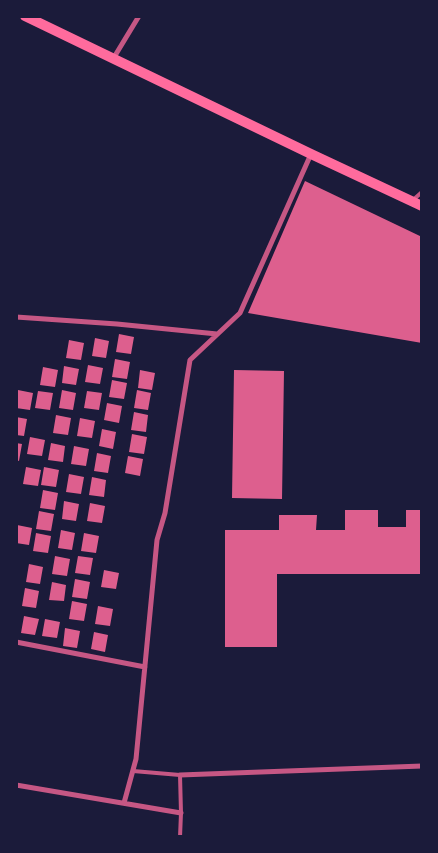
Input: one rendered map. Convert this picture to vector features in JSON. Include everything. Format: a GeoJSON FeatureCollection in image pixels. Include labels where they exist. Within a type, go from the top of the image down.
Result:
{"type":"FeatureCollection","features":[{"type":"Feature","properties":{"kind":"main road"},"geometry":{"type":"LineString","coordinates":[[24,16],[112,60],[422,206]]}},
{"type":"Feature","properties":{"kind":"street"},"geometry":{"type":"LineString","coordinates":[[112,60],[139,16]]}},
{"type":"Feature","properties":{"kind":"street"},"geometry":{"type":"LineString","coordinates":[[124,803],[136,759],[157,540],[165,513],[190,360],[240,313],[311,154]]}},
{"type":"Feature","properties":{"kind":"street"},"geometry":{"type":"LineString","coordinates":[[16,316],[217,334]]}},
{"type":"Feature","properties":{"kind":"street"},"geometry":{"type":"LineString","coordinates":[[16,642],[145,666]]}},
{"type":"Feature","properties":{"kind":"street"},"geometry":{"type":"LineString","coordinates":[[180,775],[422,766]]}},
{"type":"Feature","properties":{"kind":"street"},"geometry":{"type":"LineString","coordinates":[[16,785],[181,813]]}},
{"type":"Feature","properties":{"kind":"lane"},"geometry":{"type":"LineString","coordinates":[[412,201],[422,192]]}},
{"type":"Feature","properties":{"kind":"lane"},"geometry":{"type":"LineString","coordinates":[[133,771],[180,775],[180,837]]}},
{"type":"Feature","properties":{"kind":"building"},"geometry":{"type":"Polygon","coordinates":[[[305,181],[422,237],[422,343],[248,313],[305,181]]]}},
{"type":"Feature","properties":{"kind":"building"},"geometry":{"type":"Polygon","coordinates":[[[119,334],[134,337],[131,354],[116,352],[119,334]]]}},
{"type":"Feature","properties":{"kind":"building"},"geometry":{"type":"Polygon","coordinates":[[[95,338],[109,341],[106,358],[92,356],[95,338]]]}},
{"type":"Feature","properties":{"kind":"building"},"geometry":{"type":"Polygon","coordinates":[[[69,340],[84,343],[81,360],[66,358],[69,340]]]}},
{"type":"Feature","properties":{"kind":"building"},"geometry":{"type":"Polygon","coordinates":[[[115,359],[130,362],[127,379],[112,377],[115,359]]]}},
{"type":"Feature","properties":{"kind":"building"},"geometry":{"type":"Polygon","coordinates":[[[88,365],[103,368],[100,384],[85,382],[88,365]]]}},
{"type":"Feature","properties":{"kind":"building"},"geometry":{"type":"Polygon","coordinates":[[[64,366],[79,369],[76,385],[62,383],[64,366]]]}},
{"type":"Feature","properties":{"kind":"building"},"geometry":{"type":"Polygon","coordinates":[[[43,367],[58,370],[55,387],[40,385],[43,367]]]}},
{"type":"Feature","properties":{"kind":"building"},"geometry":{"type":"Polygon","coordinates":[[[140,370],[155,373],[152,390],[138,388],[140,370]]]}},
{"type":"Feature","properties":{"kind":"building"},"geometry":{"type":"Polygon","coordinates":[[[234,370],[284,371],[282,499],[232,498],[234,370]]]}},
{"type":"Feature","properties":{"kind":"building"},"geometry":{"type":"Polygon","coordinates":[[[112,380],[127,383],[124,399],[109,397],[112,380]]]}},
{"type":"Feature","properties":{"kind":"building"},"geometry":{"type":"Polygon","coordinates":[[[18,390],[33,393],[30,410],[16,408],[18,390]]]}},
{"type":"Feature","properties":{"kind":"building"},"geometry":{"type":"Polygon","coordinates":[[[62,390],[76,393],[73,410],[59,408],[62,390]]]}},
{"type":"Feature","properties":{"kind":"building"},"geometry":{"type":"Polygon","coordinates":[[[137,390],[151,393],[148,410],[134,408],[137,390]]]}},
{"type":"Feature","properties":{"kind":"building"},"geometry":{"type":"Polygon","coordinates":[[[38,391],[53,393],[50,410],[35,408],[38,391]]]}},
{"type":"Feature","properties":{"kind":"building"},"geometry":{"type":"Polygon","coordinates":[[[87,391],[102,393],[99,410],[84,408],[87,391]]]}},
{"type":"Feature","properties":{"kind":"building"},"geometry":{"type":"Polygon","coordinates":[[[107,403],[122,406],[119,423],[104,420],[107,403]]]}},
{"type":"Feature","properties":{"kind":"building"},"geometry":{"type":"Polygon","coordinates":[[[134,412],[148,415],[146,432],[131,430],[134,412]]]}},
{"type":"Feature","properties":{"kind":"building"},"geometry":{"type":"Polygon","coordinates":[[[56,415],[71,418],[68,435],[53,433],[56,415]]]}},
{"type":"Feature","properties":{"kind":"building"},"geometry":{"type":"Polygon","coordinates":[[[16,417],[27,419],[24,436],[16,435],[16,417]]]}},
{"type":"Feature","properties":{"kind":"building"},"geometry":{"type":"Polygon","coordinates":[[[80,418],[95,421],[92,438],[77,436],[80,418]]]}},
{"type":"Feature","properties":{"kind":"building"},"geometry":{"type":"Polygon","coordinates":[[[102,429],[116,432],[113,449],[99,446],[102,429]]]}},
{"type":"Feature","properties":{"kind":"building"},"geometry":{"type":"Polygon","coordinates":[[[132,434],[147,437],[144,454],[129,452],[132,434]]]}},
{"type":"Feature","properties":{"kind":"building"},"geometry":{"type":"Polygon","coordinates":[[[30,437],[45,440],[42,456],[27,454],[30,437]]]}},
{"type":"Feature","properties":{"kind":"building"},"geometry":{"type":"Polygon","coordinates":[[[16,443],[22,444],[19,461],[16,460],[16,443]]]}},
{"type":"Feature","properties":{"kind":"building"},"geometry":{"type":"Polygon","coordinates":[[[51,443],[65,446],[63,462],[48,460],[51,443]]]}},
{"type":"Feature","properties":{"kind":"building"},"geometry":{"type":"Polygon","coordinates":[[[74,446],[89,449],[86,466],[71,464],[74,446]]]}},
{"type":"Feature","properties":{"kind":"building"},"geometry":{"type":"Polygon","coordinates":[[[97,453],[111,456],[108,473],[94,471],[97,453]]]}},
{"type":"Feature","properties":{"kind":"building"},"geometry":{"type":"Polygon","coordinates":[[[128,456],[143,459],[140,476],[125,473],[128,456]]]}},
{"type":"Feature","properties":{"kind":"building"},"geometry":{"type":"Polygon","coordinates":[[[26,467],[41,470],[38,486],[23,484],[26,467]]]}},
{"type":"Feature","properties":{"kind":"building"},"geometry":{"type":"Polygon","coordinates":[[[44,467],[59,470],[56,487],[41,485],[44,467]]]}},
{"type":"Feature","properties":{"kind":"building"},"geometry":{"type":"Polygon","coordinates":[[[69,474],[84,477],[81,494],[66,492],[69,474]]]}},
{"type":"Feature","properties":{"kind":"building"},"geometry":{"type":"Polygon","coordinates":[[[92,477],[106,480],[104,497],[89,495],[92,477]]]}},
{"type":"Feature","properties":{"kind":"building"},"geometry":{"type":"Polygon","coordinates":[[[43,490],[58,493],[55,510],[40,508],[43,490]]]}},
{"type":"Feature","properties":{"kind":"building"},"geometry":{"type":"Polygon","coordinates":[[[64,501],[79,504],[76,521],[62,519],[64,501]]]}},
{"type":"Feature","properties":{"kind":"building"},"geometry":{"type":"Polygon","coordinates":[[[90,503],[105,506],[102,523],[87,521],[90,503]]]}},
{"type":"Feature","properties":{"kind":"building"},"geometry":{"type":"Polygon","coordinates":[[[345,510],[378,510],[378,527],[406,527],[406,510],[422,510],[422,574],[277,574],[277,647],[225,647],[225,530],[279,530],[279,515],[317,515],[316,530],[345,530],[345,510]]]}},
{"type":"Feature","properties":{"kind":"building"},"geometry":{"type":"Polygon","coordinates":[[[39,511],[54,514],[51,531],[36,529],[39,511]]]}},
{"type":"Feature","properties":{"kind":"building"},"geometry":{"type":"Polygon","coordinates":[[[17,525],[32,528],[29,545],[16,543],[17,525]]]}},
{"type":"Feature","properties":{"kind":"building"},"geometry":{"type":"Polygon","coordinates":[[[61,530],[75,533],[72,550],[58,548],[61,530]]]}},
{"type":"Feature","properties":{"kind":"building"},"geometry":{"type":"Polygon","coordinates":[[[36,533],[51,536],[48,553],[33,551],[36,533]]]}},
{"type":"Feature","properties":{"kind":"building"},"geometry":{"type":"Polygon","coordinates":[[[84,533],[99,536],[96,553],[81,551],[84,533]]]}},
{"type":"Feature","properties":{"kind":"building"},"geometry":{"type":"Polygon","coordinates":[[[55,556],[70,559],[67,576],[52,574],[55,556]]]}},
{"type":"Feature","properties":{"kind":"building"},"geometry":{"type":"Polygon","coordinates":[[[78,556],[93,558],[90,575],[75,573],[78,556]]]}},
{"type":"Feature","properties":{"kind":"building"},"geometry":{"type":"Polygon","coordinates":[[[29,564],[43,567],[40,584],[26,582],[29,564]]]}},
{"type":"Feature","properties":{"kind":"building"},"geometry":{"type":"Polygon","coordinates":[[[104,570],[119,573],[116,589],[101,587],[104,570]]]}},
{"type":"Feature","properties":{"kind":"building"},"geometry":{"type":"Polygon","coordinates":[[[75,579],[90,582],[87,599],[72,597],[75,579]]]}},
{"type":"Feature","properties":{"kind":"building"},"geometry":{"type":"Polygon","coordinates":[[[52,582],[66,585],[64,601],[49,600],[52,582]]]}},
{"type":"Feature","properties":{"kind":"building"},"geometry":{"type":"Polygon","coordinates":[[[25,588],[39,591],[36,608],[22,606],[25,588]]]}},
{"type":"Feature","properties":{"kind":"building"},"geometry":{"type":"Polygon","coordinates":[[[72,601],[87,604],[84,621],[69,619],[72,601]]]}},
{"type":"Feature","properties":{"kind":"building"},"geometry":{"type":"Polygon","coordinates":[[[98,606],[113,609],[110,626],[95,624],[98,606]]]}},
{"type":"Feature","properties":{"kind":"building"},"geometry":{"type":"Polygon","coordinates":[[[24,616],[39,619],[35,635],[21,633],[24,616]]]}},
{"type":"Feature","properties":{"kind":"building"},"geometry":{"type":"Polygon","coordinates":[[[45,619],[60,622],[57,638],[42,636],[45,619]]]}},
{"type":"Feature","properties":{"kind":"building"},"geometry":{"type":"Polygon","coordinates":[[[65,628],[80,631],[77,648],[63,646],[65,628]]]}},
{"type":"Feature","properties":{"kind":"building"},"geometry":{"type":"Polygon","coordinates":[[[94,632],[108,635],[105,652],[91,649],[94,632]]]}}]}
